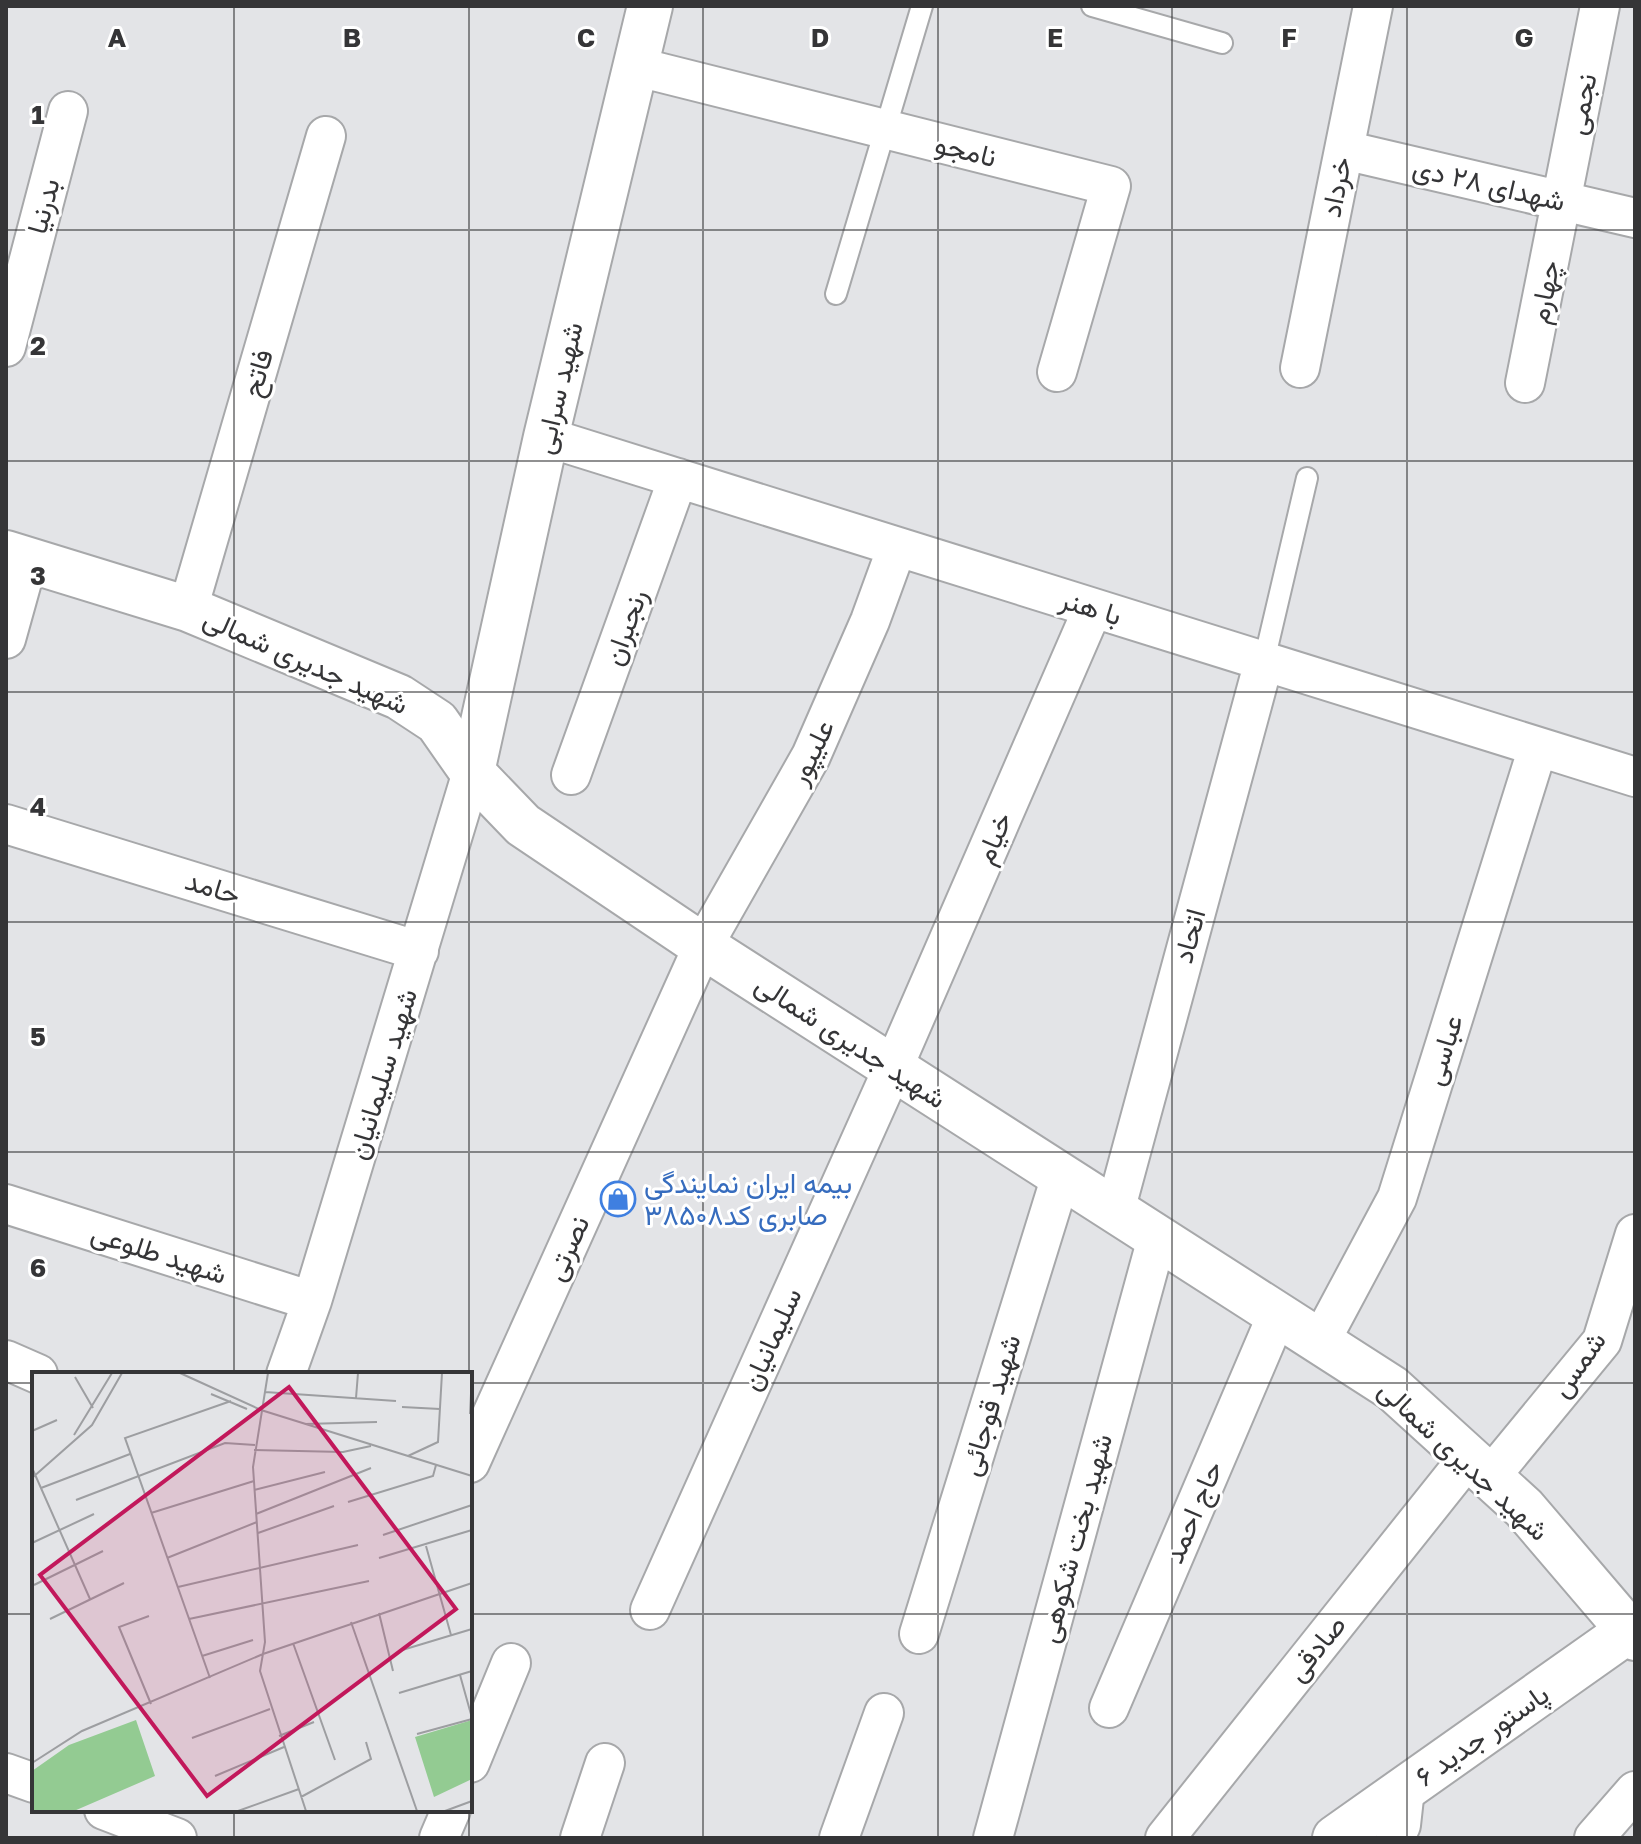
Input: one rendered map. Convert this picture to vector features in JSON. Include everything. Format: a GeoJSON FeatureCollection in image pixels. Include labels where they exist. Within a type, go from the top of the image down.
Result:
{"type":"FeatureCollection","features":[{"type":"Feature","properties":{"kind":"main road","name":"شهید سرابی"},"geometry":{"type":"LineString","coordinates":[[472,772],[546,437],[650,6]]}},
{"type":"Feature","properties":{"kind":"main road","name":"شهید جدیری شمالی"},"geometry":{"type":"LineString","coordinates":[[17,556],[188,609],[399,697],[437,722],[472,772],[523,825],[703,946],[1392,1388],[1524,1508],[1633,1630]]}},
{"type":"Feature","properties":{"kind":"main road","name":"پاستور جدید ۶"},"geometry":{"type":"LineString","coordinates":[[1335,1838],[1633,1630]]}},
{"type":"Feature","properties":{"kind":"street","name":"خرداد"},"geometry":{"type":"LineString","coordinates":[[1300,368],[1373,6]]}},
{"type":"Feature","properties":{"kind":"street","name":"نجمی"},"geometry":{"type":"LineString","coordinates":[[1562,201],[1600,6]]}},
{"type":"Feature","properties":{"kind":"street","name":"نامجو"},"geometry":{"type":"LineString","coordinates":[[634,66],[1111,186],[1057,372]]}},
{"type":"Feature","properties":{"kind":"street","name":"بدرنیا"},"geometry":{"type":"LineString","coordinates":[[6,347],[68,111]]}},
{"type":"Feature","properties":{"kind":"street","name":"فاتح"},"geometry":{"type":"LineString","coordinates":[[188,609],[326,136]]}},
{"type":"Feature","properties":{"kind":"street","name":"شهدای ۲۸ دی"},"geometry":{"type":"LineString","coordinates":[[1344,150],[1635,218]]}},
{"type":"Feature","properties":{"kind":"street","name":"چهارم"},"geometry":{"type":"LineString","coordinates":[[1525,383],[1562,201]]}},
{"type":"Feature","properties":{"kind":"street","name":"با هنر"},"geometry":{"type":"LineString","coordinates":[[546,437],[1635,777]]}},
{"type":"Feature","properties":{"kind":"street","name":"رنجبران"},"geometry":{"type":"LineString","coordinates":[[571,775],[678,478]]}},
{"type":"Feature","properties":{"kind":"street","name":"علیپور"},"geometry":{"type":"LineString","coordinates":[[703,946],[811,756],[870,621],[897,547]]}},
{"type":"Feature","properties":{"kind":"street"},"geometry":{"type":"LineString","coordinates":[[6,639],[17,556]]}},
{"type":"Feature","properties":{"kind":"street","name":"خیام"},"geometry":{"type":"LineString","coordinates":[[893,1068],[1093,608]]}},
{"type":"Feature","properties":{"kind":"street","name":"اتحاد"},"geometry":{"type":"LineString","coordinates":[[1115,1211],[1264,661]]}},
{"type":"Feature","properties":{"kind":"street","name":"عباسی"},"geometry":{"type":"LineString","coordinates":[[1320,1342],[1397,1198],[1538,747]]}},
{"type":"Feature","properties":{"kind":"street","name":"شهید سلیمانیان"},"geometry":{"type":"LineString","coordinates":[[287,1372],[312,1301],[472,772]]}},
{"type":"Feature","properties":{"kind":"street","name":"حامد"},"geometry":{"type":"LineString","coordinates":[[6,824],[419,951]]}},
{"type":"Feature","properties":{"kind":"street","name":"نصرتی"},"geometry":{"type":"LineString","coordinates":[[472,1459],[703,946]]}},
{"type":"Feature","properties":{"kind":"street","name":"سلیمانیان"},"geometry":{"type":"LineString","coordinates":[[650,1610],[893,1068]]}},
{"type":"Feature","properties":{"kind":"street","name":"شهید قوجائی"},"geometry":{"type":"LineString","coordinates":[[919,1634],[1061,1176]]}},
{"type":"Feature","properties":{"kind":"street","name":"شهید طلوعی"},"geometry":{"type":"LineString","coordinates":[[6,1204],[312,1301]]}},
{"type":"Feature","properties":{"kind":"street","name":"شمس"},"geometry":{"type":"LineString","coordinates":[[1479,1468],[1602,1341],[1635,1234]]}},
{"type":"Feature","properties":{"kind":"street","name":"شهید بخت شکوهی"},"geometry":{"type":"LineString","coordinates":[[993,1838],[1157,1238]]}},
{"type":"Feature","properties":{"kind":"street","name":"حاج احمد"},"geometry":{"type":"LineString","coordinates":[[1109,1708],[1277,1315]]}},
{"type":"Feature","properties":{"kind":"street"},"geometry":{"type":"LineString","coordinates":[[6,1360],[33,1372]]}},
{"type":"Feature","properties":{"kind":"street","name":"صادقی"},"geometry":{"type":"LineString","coordinates":[[1165,1838],[1479,1468]]}},
{"type":"Feature","properties":{"kind":"street"},"geometry":{"type":"LineString","coordinates":[[472,1758],[511,1663]]}},
{"type":"Feature","properties":{"kind":"street"},"geometry":{"type":"LineString","coordinates":[[839,1838],[884,1713]]}},
{"type":"Feature","properties":{"kind":"street"},"geometry":{"type":"LineString","coordinates":[[580,1838],[605,1763]]}},
{"type":"Feature","properties":{"kind":"street"},"geometry":{"type":"LineString","coordinates":[[6,1773],[32,1782]]}},
{"type":"Feature","properties":{"kind":"street"},"geometry":{"type":"LineString","coordinates":[[1395,1838],[1401,1825],[1405,1789]]}},
{"type":"Feature","properties":{"kind":"street"},"geometry":{"type":"LineString","coordinates":[[1594,1838],[1635,1791]]}},
{"type":"Feature","properties":{"kind":"street"},"geometry":{"type":"LineString","coordinates":[[439,1838],[450,1812]]}},
{"type":"Feature","properties":{"kind":"street"},"geometry":{"type":"LineString","coordinates":[[122,1819],[177,1838]]}},
{"type":"Feature","properties":{"kind":"lane"},"geometry":{"type":"LineString","coordinates":[[836,294],[922,6]]}},
{"type":"Feature","properties":{"kind":"lane"},"geometry":{"type":"LineString","coordinates":[[1092,6],[1222,43]]}},
{"type":"Feature","properties":{"kind":"lane"},"geometry":{"type":"LineString","coordinates":[[1264,661],[1307,478]]}},
{"type":"Feature","properties":{"kind":"place","name":"بیمه ایران نمایندگی صابری کد۳۸۵۰۸"},"geometry":{"type":"Point","coordinates":[618,1199]}}]}
